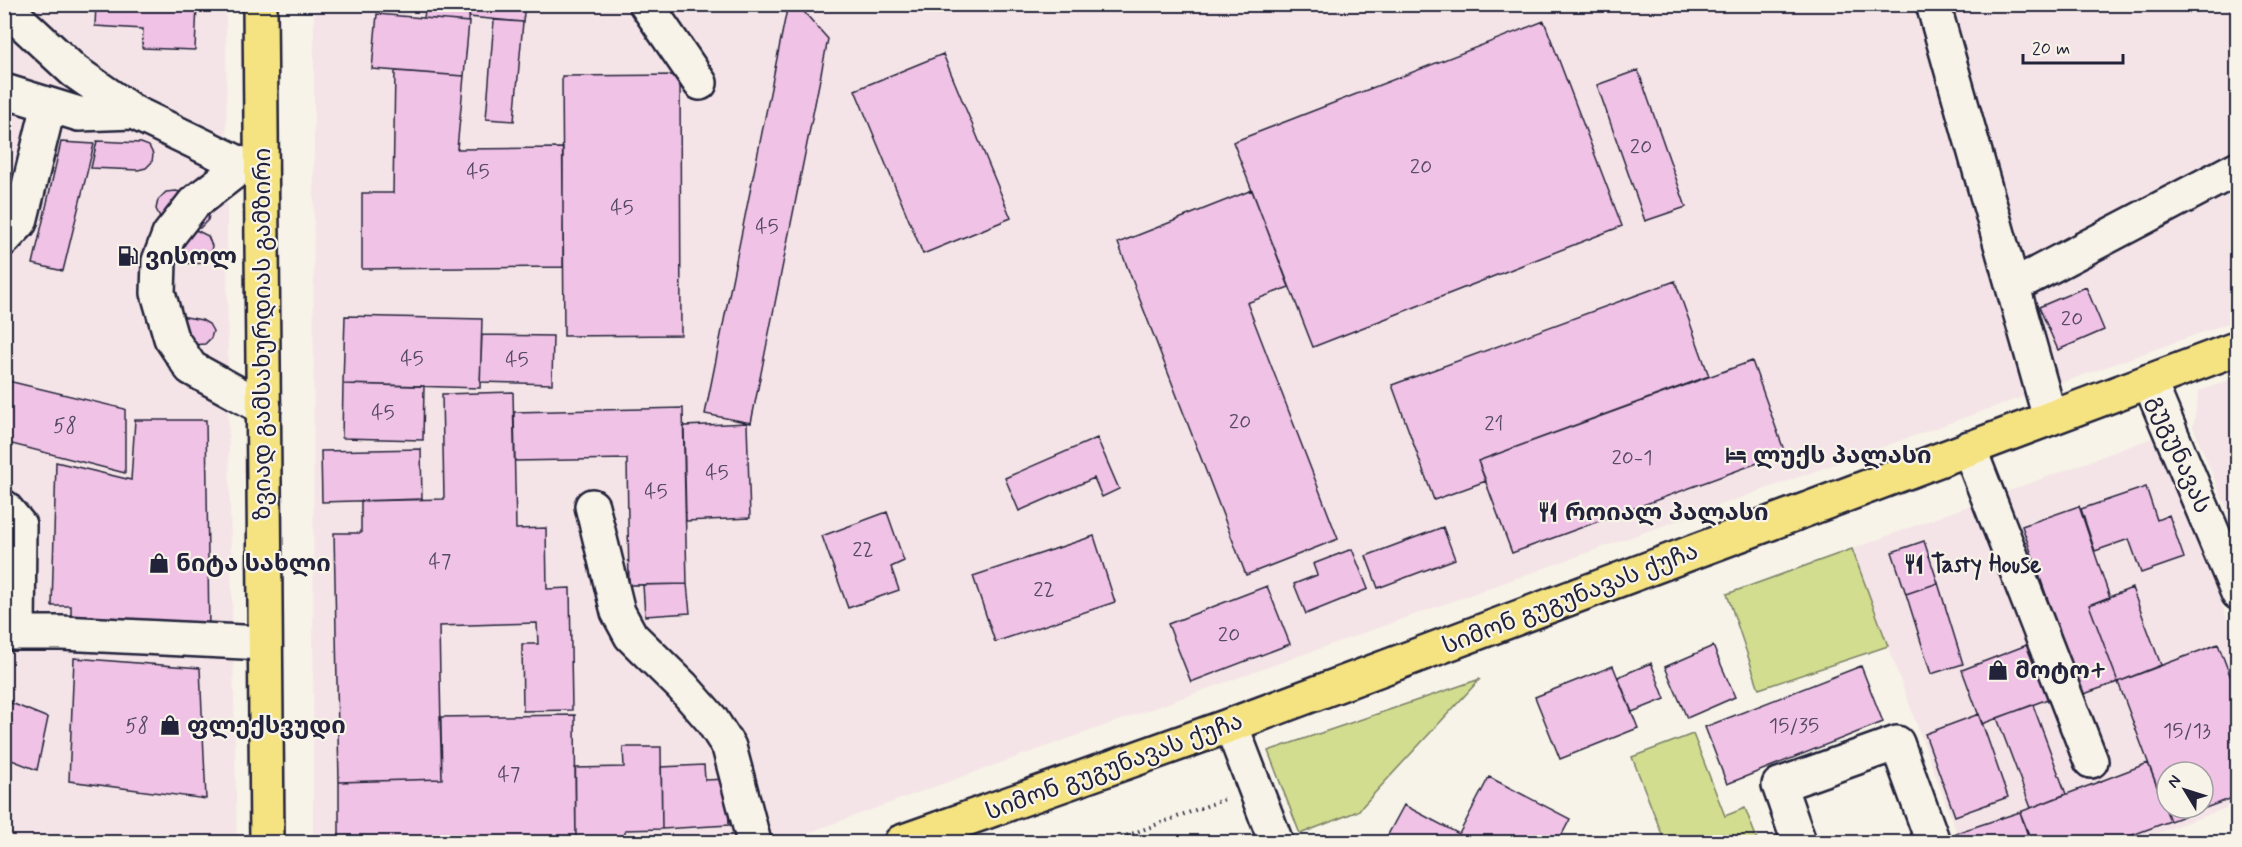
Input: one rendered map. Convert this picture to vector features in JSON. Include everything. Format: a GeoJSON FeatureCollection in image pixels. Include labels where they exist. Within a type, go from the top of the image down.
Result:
{"type":"FeatureCollection","features":[{"type":"Feature","properties":{"kind":"main road","name":"ზვიად გამსახურდიას გამზირი"},"geometry":{"type":"LineString","coordinates":[[260,4],[252,163],[264,408],[267,843]]}},
{"type":"Feature","properties":{"kind":"main road","name":"სიმონ გუგუნავას ქუჩა"},"geometry":{"type":"LineString","coordinates":[[901,843],[1231,725],[2238,348]]}},
{"type":"Feature","properties":{"kind":"street"},"geometry":{"type":"LineString","coordinates":[[645,4],[700,83]]}},
{"type":"Feature","properties":{"kind":"street"},"geometry":{"type":"LineString","coordinates":[[1933,4],[2050,418]]}},
{"type":"Feature","properties":{"kind":"street"},"geometry":{"type":"LineString","coordinates":[[4,6],[74,71],[133,112],[252,163]]}},
{"type":"Feature","properties":{"kind":"street"},"geometry":{"type":"LineString","coordinates":[[4,91],[79,114],[133,112]]}},
{"type":"Feature","properties":{"kind":"street"},"geometry":{"type":"LineString","coordinates":[[4,239],[20,222],[49,105]]}},
{"type":"Feature","properties":{"kind":"street"},"geometry":{"type":"LineString","coordinates":[[252,163],[194,203],[169,235],[159,261],[158,293],[171,338],[190,368],[264,408]]}},
{"type":"Feature","properties":{"kind":"street"},"geometry":{"type":"LineString","coordinates":[[2013,286],[2238,168]]}},
{"type":"Feature","properties":{"kind":"street","name":"გუგუნავას"},"geometry":{"type":"LineString","coordinates":[[2149,381],[2238,593]]}},
{"type":"Feature","properties":{"kind":"street"},"geometry":{"type":"LineString","coordinates":[[1970,448],[2091,761]]}},
{"type":"Feature","properties":{"kind":"street"},"geometry":{"type":"LineString","coordinates":[[592,506],[618,612],[632,636],[711,719],[729,747],[754,843]]}},
{"type":"Feature","properties":{"kind":"street"},"geometry":{"type":"LineString","coordinates":[[4,507],[19,525],[11,632],[264,643]]}},
{"type":"Feature","properties":{"kind":"street"},"geometry":{"type":"LineString","coordinates":[[1231,725],[1276,843]]}},
{"type":"Feature","properties":{"kind":"street"},"geometry":{"type":"LineString","coordinates":[[1799,843],[1779,785],[1897,743],[1932,843]]}},
{"type":"Feature","properties":{"kind":"path"},"geometry":{"type":"LineString","coordinates":[[1110,843],[1255,788]]}},
{"type":"Feature","properties":{"kind":"shaded area"},"geometry":{"type":"Polygon","coordinates":[[[5,5],[226,5],[228,402],[237,842],[5,842],[5,5]]]}},
{"type":"Feature","properties":{"kind":"shaded area"},"geometry":{"type":"Polygon","coordinates":[[[314,5],[2237,5],[2237,320],[783,842],[313,842],[314,5]]]}},
{"type":"Feature","properties":{"kind":"shaded area"},"geometry":{"type":"Polygon","coordinates":[[[2238,377],[2237,534],[2193,427],[2199,391],[2238,377]]]}},
{"type":"Feature","properties":{"kind":"shaded area"},"geometry":{"type":"Polygon","coordinates":[[[2160,435],[2237,646],[2237,804],[2215,812],[2215,760],[2155,760],[2155,820],[2194,820],[2134,842],[1960,842],[1852,549],[2160,435]]]}},
{"type":"Feature","properties":{"kind":"green space"},"geometry":{"type":"Polygon","coordinates":[[[1852,549],[1888,646],[1759,689],[1727,594],[1852,549]]]}},
{"type":"Feature","properties":{"kind":"green space"},"geometry":{"type":"Polygon","coordinates":[[[1480,679],[1358,811],[1300,834],[1268,751],[1480,679]]]}},
{"type":"Feature","properties":{"kind":"green space"},"geometry":{"type":"Polygon","coordinates":[[[1693,734],[1725,816],[1745,808],[1758,842],[1665,842],[1632,757],[1693,734]]]}},
{"type":"Feature","properties":{"kind":"building"},"geometry":{"type":"Polygon","coordinates":[[[96,4],[197,4],[195,50],[142,48],[143,29],[95,26],[96,4]]]}},
{"type":"Feature","properties":{"kind":"building"},"geometry":{"type":"Polygon","coordinates":[[[426,4],[470,4],[469,22],[424,18],[426,4]]]}},
{"type":"Feature","properties":{"kind":"building"},"geometry":{"type":"Polygon","coordinates":[[[470,4],[525,4],[523,22],[469,17],[470,4]]]}},
{"type":"Feature","properties":{"kind":"building"},"geometry":{"type":"Polygon","coordinates":[[[788,4],[797,4],[828,39],[751,423],[705,414],[788,4]]]}},
{"type":"Feature","properties":{"kind":"building"},"geometry":{"type":"Polygon","coordinates":[[[2228,4],[2238,4],[2238,25],[2237,25],[2228,4]]]}},
{"type":"Feature","properties":{"kind":"building"},"geometry":{"type":"Polygon","coordinates":[[[377,14],[469,22],[464,76],[372,69],[377,14]]]}},
{"type":"Feature","properties":{"kind":"building"},"geometry":{"type":"Polygon","coordinates":[[[494,20],[523,22],[514,121],[486,119],[494,20]]]}},
{"type":"Feature","properties":{"kind":"building"},"geometry":{"type":"Polygon","coordinates":[[[1544,21],[1622,226],[1313,347],[1233,142],[1544,21]]]}},
{"type":"Feature","properties":{"kind":"building"},"geometry":{"type":"Polygon","coordinates":[[[943,54],[1011,218],[923,254],[855,90],[943,54]]]}},
{"type":"Feature","properties":{"kind":"building"},"geometry":{"type":"Polygon","coordinates":[[[1638,70],[1686,207],[1645,221],[1597,85],[1638,70]]]}},
{"type":"Feature","properties":{"kind":"building"},"geometry":{"type":"Polygon","coordinates":[[[395,71],[464,76],[457,149],[563,148],[563,267],[362,269],[362,193],[393,193],[395,71]]]}},
{"type":"Feature","properties":{"kind":"building"},"geometry":{"type":"Polygon","coordinates":[[[680,75],[681,335],[564,336],[562,76],[680,75]]]}},
{"type":"Feature","properties":{"kind":"building"},"geometry":{"type":"Polygon","coordinates":[[[97,141],[141,143],[149,146],[153,154],[152,162],[146,168],[138,170],[91,168],[97,141]]]}},
{"type":"Feature","properties":{"kind":"building"},"geometry":{"type":"Polygon","coordinates":[[[61,142],[94,144],[63,271],[33,264],[61,142]]]}},
{"type":"Feature","properties":{"kind":"building"},"geometry":{"type":"Polygon","coordinates":[[[1252,190],[1289,287],[1247,303],[1338,539],[1246,575],[1118,243],[1252,190]]]}},
{"type":"Feature","properties":{"kind":"building"},"geometry":{"type":"Polygon","coordinates":[[[176,191],[195,196],[210,210],[208,220],[200,228],[190,229],[161,219],[156,209],[158,200],[166,192],[176,191]]]}},
{"type":"Feature","properties":{"kind":"building"},"geometry":{"type":"Polygon","coordinates":[[[179,226],[208,236],[212,246],[210,256],[203,263],[192,264],[172,259],[179,226]]]}},
{"type":"Feature","properties":{"kind":"building"},"geometry":{"type":"Polygon","coordinates":[[[1675,281],[1709,376],[1478,461],[1486,481],[1434,500],[1392,385],[1675,281]]]}},
{"type":"Feature","properties":{"kind":"building"},"geometry":{"type":"Polygon","coordinates":[[[2086,287],[2104,330],[2058,350],[2039,307],[2086,287]]]}},
{"type":"Feature","properties":{"kind":"building"},"geometry":{"type":"Polygon","coordinates":[[[175,315],[202,320],[209,324],[213,331],[211,338],[205,344],[191,345],[175,315]]]}},
{"type":"Feature","properties":{"kind":"building"},"geometry":{"type":"Polygon","coordinates":[[[345,316],[482,319],[480,388],[343,384],[345,316]]]}},
{"type":"Feature","properties":{"kind":"building"},"geometry":{"type":"Polygon","coordinates":[[[482,335],[553,336],[552,384],[480,382],[482,335]]]}},
{"type":"Feature","properties":{"kind":"building"},"geometry":{"type":"Polygon","coordinates":[[[1752,361],[1785,453],[1512,553],[1478,461],[1752,361]]]}},
{"type":"Feature","properties":{"kind":"building"},"geometry":{"type":"Polygon","coordinates":[[[4,380],[125,409],[125,473],[4,442],[4,380]]]}},
{"type":"Feature","properties":{"kind":"building"},"geometry":{"type":"Polygon","coordinates":[[[343,384],[424,386],[423,440],[342,438],[343,384]]]}},
{"type":"Feature","properties":{"kind":"building"},"geometry":{"type":"Polygon","coordinates":[[[513,392],[516,529],[546,528],[547,589],[570,588],[572,710],[523,711],[522,644],[538,644],[537,623],[439,626],[442,779],[339,782],[334,533],[361,533],[361,501],[444,499],[442,394],[513,392]]]}},
{"type":"Feature","properties":{"kind":"building"},"geometry":{"type":"Polygon","coordinates":[[[683,408],[687,584],[629,585],[627,459],[515,461],[514,412],[683,408]]]}},
{"type":"Feature","properties":{"kind":"building"},"geometry":{"type":"Polygon","coordinates":[[[135,420],[206,420],[209,631],[71,623],[71,606],[52,606],[56,462],[131,480],[135,420]]]}},
{"type":"Feature","properties":{"kind":"building"},"geometry":{"type":"Polygon","coordinates":[[[747,423],[750,518],[686,521],[684,426],[747,423]]]}},
{"type":"Feature","properties":{"kind":"building"},"geometry":{"type":"Polygon","coordinates":[[[1097,438],[1119,489],[1102,497],[1094,478],[1019,511],[1005,478],[1097,438]]]}},
{"type":"Feature","properties":{"kind":"building"},"geometry":{"type":"Polygon","coordinates":[[[421,449],[422,499],[322,502],[321,451],[421,449]]]}},
{"type":"Feature","properties":{"kind":"building"},"geometry":{"type":"Polygon","coordinates":[[[2146,487],[2157,520],[2169,515],[2184,558],[2141,573],[2129,539],[2095,551],[2081,509],[2146,487]]]}},
{"type":"Feature","properties":{"kind":"building"},"geometry":{"type":"Polygon","coordinates":[[[2079,506],[2110,598],[2089,605],[2118,682],[2081,695],[2022,526],[2079,506]]]}},
{"type":"Feature","properties":{"kind":"building"},"geometry":{"type":"Polygon","coordinates":[[[887,512],[904,561],[891,567],[899,590],[848,608],[822,536],[887,512]]]}},
{"type":"Feature","properties":{"kind":"building"},"geometry":{"type":"Polygon","coordinates":[[[1443,527],[1455,559],[1378,588],[1366,556],[1443,527]]]}},
{"type":"Feature","properties":{"kind":"building"},"geometry":{"type":"Polygon","coordinates":[[[1094,536],[1115,602],[995,642],[973,576],[1094,536]]]}},
{"type":"Feature","properties":{"kind":"building"},"geometry":{"type":"Polygon","coordinates":[[[1924,541],[1938,583],[1906,594],[1892,552],[1924,541]]]}},
{"type":"Feature","properties":{"kind":"building"},"geometry":{"type":"Polygon","coordinates":[[[1352,549],[1368,589],[1306,614],[1294,584],[1317,575],[1313,564],[1352,549]]]}},
{"type":"Feature","properties":{"kind":"building"},"geometry":{"type":"Polygon","coordinates":[[[1938,583],[1963,664],[1931,674],[1906,594],[1938,583]]]}},
{"type":"Feature","properties":{"kind":"building"},"geometry":{"type":"Polygon","coordinates":[[[687,584],[690,613],[645,616],[643,585],[687,584]]]}},
{"type":"Feature","properties":{"kind":"building"},"geometry":{"type":"Polygon","coordinates":[[[1267,586],[1290,644],[1191,682],[1168,624],[1267,586]]]}},
{"type":"Feature","properties":{"kind":"building"},"geometry":{"type":"Polygon","coordinates":[[[2132,588],[2161,665],[2118,682],[2089,605],[2132,588]]]}},
{"type":"Feature","properties":{"kind":"building"},"geometry":{"type":"Polygon","coordinates":[[[2032,643],[2053,697],[1982,724],[1962,670],[2032,643]]]}},
{"type":"Feature","properties":{"kind":"building"},"geometry":{"type":"Polygon","coordinates":[[[2218,644],[2238,696],[2238,796],[2215,804],[2215,760],[2155,760],[2155,781],[2118,682],[2218,644]]]}},
{"type":"Feature","properties":{"kind":"building"},"geometry":{"type":"Polygon","coordinates":[[[1713,646],[1735,697],[1687,718],[1665,667],[1713,646]]]}},
{"type":"Feature","properties":{"kind":"building"},"geometry":{"type":"Polygon","coordinates":[[[74,658],[200,668],[206,799],[69,781],[74,658]]]}},
{"type":"Feature","properties":{"kind":"building"},"geometry":{"type":"Polygon","coordinates":[[[1651,663],[1665,699],[1632,712],[1618,677],[1651,663]]]}},
{"type":"Feature","properties":{"kind":"building"},"geometry":{"type":"Polygon","coordinates":[[[1613,666],[1638,728],[1560,759],[1535,697],[1613,666]]]}},
{"type":"Feature","properties":{"kind":"building"},"geometry":{"type":"Polygon","coordinates":[[[1861,666],[1883,722],[1727,784],[1705,727],[1861,666]]]}},
{"type":"Feature","properties":{"kind":"building"},"geometry":{"type":"Polygon","coordinates":[[[4,700],[48,718],[37,770],[4,757],[4,700]]]}},
{"type":"Feature","properties":{"kind":"building"},"geometry":{"type":"Polygon","coordinates":[[[2033,705],[2066,794],[2031,808],[1997,718],[2033,705]]]}},
{"type":"Feature","properties":{"kind":"building"},"geometry":{"type":"Polygon","coordinates":[[[1979,714],[2008,797],[1955,816],[1925,734],[1979,714]]]}},
{"type":"Feature","properties":{"kind":"building"},"geometry":{"type":"Polygon","coordinates":[[[575,715],[576,842],[339,842],[339,782],[442,779],[440,717],[575,715]]]}},
{"type":"Feature","properties":{"kind":"building"},"geometry":{"type":"Polygon","coordinates":[[[623,747],[661,747],[662,829],[625,830],[625,842],[576,842],[575,768],[624,767],[623,747]]]}},
{"type":"Feature","properties":{"kind":"building"},"geometry":{"type":"Polygon","coordinates":[[[2148,763],[2155,781],[2155,820],[2170,821],[2114,842],[2032,842],[2020,812],[2148,763]]]}},
{"type":"Feature","properties":{"kind":"building"},"geometry":{"type":"Polygon","coordinates":[[[704,765],[705,780],[727,779],[729,825],[662,829],[661,767],[704,765]]]}},
{"type":"Feature","properties":{"kind":"building"},"geometry":{"type":"Polygon","coordinates":[[[1489,777],[1570,819],[1558,842],[1384,842],[1404,805],[1459,834],[1489,777]]]}},
{"type":"Feature","properties":{"kind":"building"},"geometry":{"type":"Polygon","coordinates":[[[2020,812],[2030,842],[1959,842],[1956,833],[2020,812]]]}},
{"type":"Feature","properties":{"kind":"place","name":"ვისოლ"},"geometry":{"type":"Point","coordinates":[128,256]}},
{"type":"Feature","properties":{"kind":"place","name":"ლუქს პალასი"},"geometry":{"type":"Point","coordinates":[1736,455]}},
{"type":"Feature","properties":{"kind":"place","name":"როიალ პალასი"},"geometry":{"type":"Point","coordinates":[1548,512]}},
{"type":"Feature","properties":{"kind":"place","name":"ნიტა სახლი"},"geometry":{"type":"Point","coordinates":[159,563]}},
{"type":"Feature","properties":{"kind":"place","name":"Tasty House"},"geometry":{"type":"Point","coordinates":[1914,564]}},
{"type":"Feature","properties":{"kind":"place","name":"მოტო+"},"geometry":{"type":"Point","coordinates":[1998,670]}},
{"type":"Feature","properties":{"kind":"place","name":"ფლექსვუდი"},"geometry":{"type":"Point","coordinates":[170,725]}}]}
